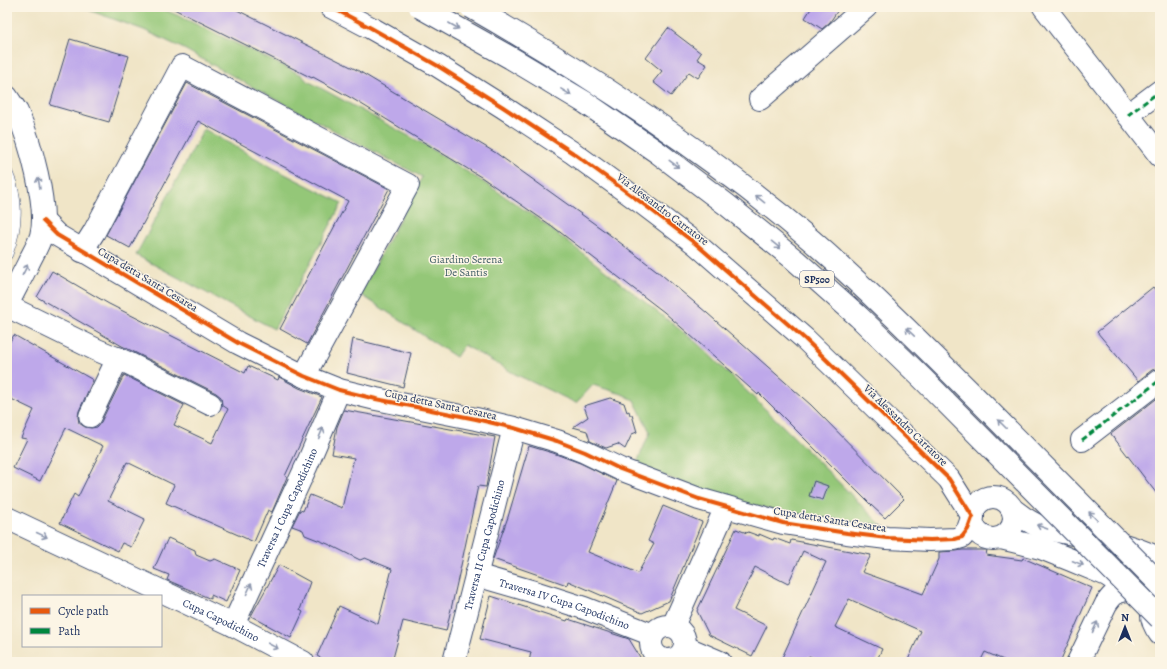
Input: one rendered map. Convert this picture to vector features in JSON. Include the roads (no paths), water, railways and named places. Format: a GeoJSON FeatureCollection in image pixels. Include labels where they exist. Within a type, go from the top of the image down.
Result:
{"type":"FeatureCollection","features":[{"type":"Feature","properties":{"kind":"main road","name":"Via Alessandro Carratore"},"geometry":{"type":"LineString","coordinates":[[331,7],[432,62],[503,107],[573,153],[696,244],[805,339],[949,479],[972,517]]}},
{"type":"Feature","properties":{"kind":"main road","name":"SP500"},"geometry":{"type":"LineString","coordinates":[[420,7],[511,58],[586,103],[657,152],[727,204],[795,260],[859,317],[916,372],[1157,623]]}},
{"type":"Feature","properties":{"kind":"main road","name":"SP500"},"geometry":{"type":"LineString","coordinates":[[471,7],[524,37],[599,84],[671,133],[743,185],[811,241],[876,299],[1160,584]]}},
{"type":"Feature","properties":{"kind":"main road"},"geometry":{"type":"LineString","coordinates":[[760,99],[866,7]]}},
{"type":"Feature","properties":{"kind":"main road"},"geometry":{"type":"LineString","coordinates":[[1044,7],[1160,156]]}},
{"type":"Feature","properties":{"kind":"main road"},"geometry":{"type":"LineString","coordinates":[[82,251],[94,232],[182,66],[408,185],[304,376]]}},
{"type":"Feature","properties":{"kind":"main road"},"geometry":{"type":"LineString","coordinates":[[1128,116],[1160,91]]}},
{"type":"Feature","properties":{"kind":"main road"},"geometry":{"type":"LineString","coordinates":[[7,97],[17,112],[28,141],[37,174],[42,202],[43,221],[41,236],[7,306],[97,350],[118,358],[210,404]]}},
{"type":"Feature","properties":{"kind":"main road","name":"Cupa detta Santa Cesarea"},"geometry":{"type":"LineString","coordinates":[[43,221],[57,235],[82,251],[238,343],[304,376],[339,390],[514,428],[585,452],[627,471],[699,499],[783,523],[890,538],[955,540],[962,537],[968,529],[972,517]]}},
{"type":"Feature","properties":{"kind":"main road"},"geometry":{"type":"LineString","coordinates":[[90,416],[118,358]]}},
{"type":"Feature","properties":{"kind":"main road"},"geometry":{"type":"LineString","coordinates":[[1082,440],[1160,380]]}},
{"type":"Feature","properties":{"kind":"main road","name":"Traversa I Cupa Capodichino"},"geometry":{"type":"LineString","coordinates":[[233,624],[306,467],[339,390]]}},
{"type":"Feature","properties":{"kind":"main road","name":"Traversa II Cupa Capodichino"},"geometry":{"type":"LineString","coordinates":[[454,662],[514,428]]}},
{"type":"Feature","properties":{"kind":"main road","name":"Via Alessandro Carratore"},"geometry":{"type":"LineString","coordinates":[[949,479],[989,498]]}},
{"type":"Feature","properties":{"kind":"main road"},"geometry":{"type":"LineString","coordinates":[[1012,509],[1014,516],[1012,529],[1001,538],[995,540],[988,539],[976,531],[973,525],[972,517],[977,505],[989,498],[996,497],[1008,503],[1012,509],[1024,519],[1045,529],[1124,545],[1148,553],[1160,559]]}},
{"type":"Feature","properties":{"kind":"main road"},"geometry":{"type":"LineString","coordinates":[[673,626],[726,507]]}},
{"type":"Feature","properties":{"kind":"main road","name":"Cupa Capodichino"},"geometry":{"type":"LineString","coordinates":[[7,518],[233,624],[303,662]]}},
{"type":"Feature","properties":{"kind":"main road"},"geometry":{"type":"LineString","coordinates":[[1001,538],[1041,548],[1096,570],[1116,580],[1137,597],[1157,623]]}},
{"type":"Feature","properties":{"kind":"main road","name":"Traversa IV Cupa Capodichino"},"geometry":{"type":"LineString","coordinates":[[476,575],[531,590],[584,608],[653,635]]}},
{"type":"Feature","properties":{"kind":"main road"},"geometry":{"type":"LineString","coordinates":[[1078,662],[1106,604],[1112,596],[1119,591],[1129,590]]}},
{"type":"Feature","properties":{"kind":"main road"},"geometry":{"type":"LineString","coordinates":[[1157,623],[1152,607],[1155,598],[1160,592]]}},
{"type":"Feature","properties":{"kind":"main road"},"geometry":{"type":"LineString","coordinates":[[673,626],[682,632],[685,647],[680,656],[676,659],[660,660],[651,646],[653,635],[656,630],[661,627],[673,626]]}},
{"type":"Feature","properties":{"kind":"main road"},"geometry":{"type":"LineString","coordinates":[[685,647],[720,662]]}},
{"type":"Feature","properties":{"kind":"lane"},"geometry":{"type":"LineString","coordinates":[[7,173],[11,181],[16,206],[16,218],[12,240],[7,254]]}},
{"type":"Feature","properties":{"kind":"park label","name":"Giardino Serena De Santis"},"geometry":{"type":"Point","coordinates":[466,265]}}]}
